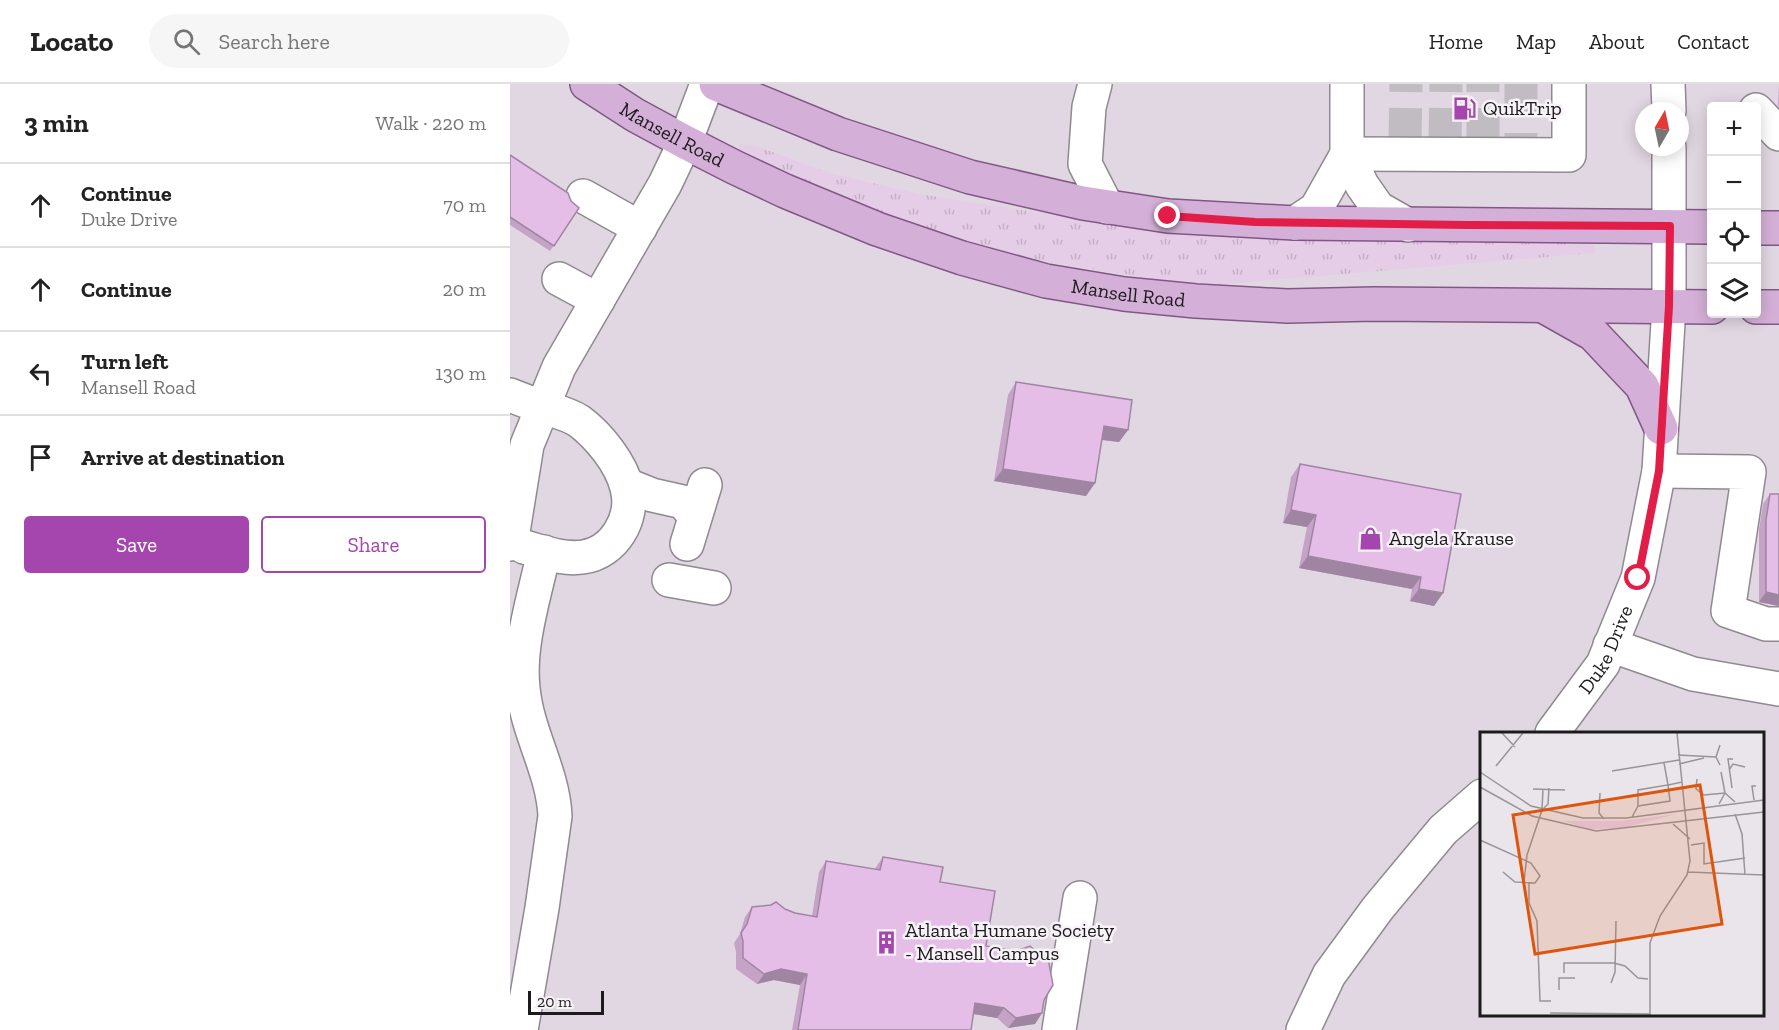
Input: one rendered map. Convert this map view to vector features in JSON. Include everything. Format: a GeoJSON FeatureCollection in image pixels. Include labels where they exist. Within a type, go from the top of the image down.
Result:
{"type":"FeatureCollection","features":[{"type":"Feature","properties":{"kind":"main road","name":"Mansell Road"},"geometry":{"type":"LineString","coordinates":[[587,84],[635,115],[775,186],[878,229],[962,258],[1046,280],[1124,294],[1287,306],[1374,304],[1707,307]]}},
{"type":"Feature","properties":{"kind":"main road"},"geometry":{"type":"LineString","coordinates":[[716,84],[838,134],[970,177],[1083,203],[1168,216],[1295,223],[1707,227]]}},
{"type":"Feature","properties":{"kind":"main road"},"geometry":{"type":"LineString","coordinates":[[1761,228],[1779,228]]}},
{"type":"Feature","properties":{"kind":"main road"},"geometry":{"type":"LineString","coordinates":[[1543,306],[1593,334],[1642,386],[1661,428]]}},
{"type":"Feature","properties":{"kind":"main road"},"geometry":{"type":"LineString","coordinates":[[1761,307],[1779,307]]}},
{"type":"Feature","properties":{"kind":"street"},"geometry":{"type":"LineString","coordinates":[[510,395],[542,407],[563,412],[580,422],[605,447],[617,464],[627,486],[628,503],[625,521],[612,544],[597,553],[582,557],[564,557],[510,544],[527,445],[542,407],[559,367],[665,184],[685,142],[707,84]]}},
{"type":"Feature","properties":{"kind":"street"},"geometry":{"type":"LineString","coordinates":[[1095,84],[1089,107],[1085,164],[1107,207]]}},
{"type":"Feature","properties":{"kind":"street"},"geometry":{"type":"LineString","coordinates":[[1347,84],[1347,154],[1362,185],[1378,208],[1408,225]]}},
{"type":"Feature","properties":{"kind":"street"},"geometry":{"type":"LineString","coordinates":[[1347,154],[1406,148],[1521,148],[1569,155],[1569,84]]}},
{"type":"Feature","properties":{"kind":"street"},"geometry":{"type":"LineString","coordinates":[[1668,84],[1669,102]]}},
{"type":"Feature","properties":{"kind":"street"},"geometry":{"type":"LineString","coordinates":[[1752,84],[1753,102]]}},
{"type":"Feature","properties":{"kind":"street"},"geometry":{"type":"LineString","coordinates":[[1761,116],[1779,134]]}},
{"type":"Feature","properties":{"kind":"street"},"geometry":{"type":"LineString","coordinates":[[1295,223],[1316,209],[1347,154]]}},
{"type":"Feature","properties":{"kind":"street","name":"Duke Drive"},"geometry":{"type":"LineString","coordinates":[[1553,732],[1603,664],[1638,578],[1659,471],[1669,306],[1670,156]]}},
{"type":"Feature","properties":{"kind":"street"},"geometry":{"type":"LineString","coordinates":[[583,196],[640,228]]}},
{"type":"Feature","properties":{"kind":"street"},"geometry":{"type":"LineString","coordinates":[[559,279],[598,300]]}},
{"type":"Feature","properties":{"kind":"street"},"geometry":{"type":"LineString","coordinates":[[1659,471],[1749,472],[1728,611],[1766,624],[1779,624]]}},
{"type":"Feature","properties":{"kind":"street"},"geometry":{"type":"LineString","coordinates":[[691,530],[705,485]]}},
{"type":"Feature","properties":{"kind":"street"},"geometry":{"type":"LineString","coordinates":[[627,486],[683,502],[691,530]]}},
{"type":"Feature","properties":{"kind":"street"},"geometry":{"type":"LineString","coordinates":[[625,521],[649,516],[680,520],[691,530]]}},
{"type":"Feature","properties":{"kind":"street"},"geometry":{"type":"LineString","coordinates":[[521,1030],[555,816],[547,771],[531,731],[522,687],[525,643],[544,552]]}},
{"type":"Feature","properties":{"kind":"street"},"geometry":{"type":"LineString","coordinates":[[669,580],[714,588]]}},
{"type":"Feature","properties":{"kind":"street"},"geometry":{"type":"LineString","coordinates":[[1610,645],[1693,674],[1779,689]]}},
{"type":"Feature","properties":{"kind":"street"},"geometry":{"type":"LineString","coordinates":[[1303,1030],[1329,975],[1378,908],[1443,830],[1480,798]]}},
{"type":"Feature","properties":{"kind":"street"},"geometry":{"type":"LineString","coordinates":[[1059,1030],[1080,898]]}},
{"type":"Feature","properties":{"kind":"shaded area"},"geometry":{"type":"Polygon","coordinates":[[[510,84],[1779,84],[1779,1030],[510,1030],[510,84]]]}},
{"type":"Feature","properties":{"kind":"green space"},"geometry":{"type":"Polygon","coordinates":[[[739,144],[756,146],[833,174],[925,195],[1056,215],[1221,236],[1592,242],[1595,253],[1226,284],[1167,281],[1008,256],[921,228],[837,197],[738,152],[739,144]]]}},
{"type":"Feature","properties":{"kind":"building"},"geometry":{"type":"Polygon","coordinates":[[[510,155],[568,193],[571,201],[579,208],[554,246],[510,217],[510,155]]]}},
{"type":"Feature","properties":{"kind":"building"},"geometry":{"type":"Polygon","coordinates":[[[1016,382],[1132,400],[1128,430],[1104,426],[1095,483],[1003,469],[1016,382]]]}},
{"type":"Feature","properties":{"kind":"building"},"geometry":{"type":"Polygon","coordinates":[[[1300,464],[1461,494],[1443,593],[1419,589],[1421,577],[1308,556],[1316,515],[1291,510],[1300,464]]]}},
{"type":"Feature","properties":{"kind":"building"},"geometry":{"type":"Polygon","coordinates":[[[1770,494],[1779,494],[1779,595],[1766,592],[1766,520],[1770,494]]]}},
{"type":"Feature","properties":{"kind":"building","name":"Atlanta Humane Society - Mansell Campus"},"geometry":{"type":"Polygon","coordinates":[[[883,857],[943,867],[940,882],[995,891],[986,946],[1017,951],[1030,946],[1048,958],[1053,985],[1044,1000],[1042,1013],[1016,1018],[1004,1008],[975,1003],[971,1030],[798,1030],[807,974],[781,969],[764,974],[743,958],[741,933],[747,924],[752,907],[771,905],[776,902],[795,913],[817,917],[826,861],[880,870],[883,857]]]}},
{"type":"Feature","properties":{"kind":"tunnel"},"geometry":{"type":"LineString","coordinates":[[1405,141],[1406,84]]}},
{"type":"Feature","properties":{"kind":"tunnel"},"geometry":{"type":"LineString","coordinates":[[1445,141],[1446,84]]}},
{"type":"Feature","properties":{"kind":"tunnel"},"geometry":{"type":"LineString","coordinates":[[1483,84],[1483,141]]}},
{"type":"Feature","properties":{"kind":"tunnel"},"geometry":{"type":"LineString","coordinates":[[1521,84],[1521,142]]}},
{"type":"Feature","properties":{"kind":"place","name":"QuikTrip"},"geometry":{"type":"Point","coordinates":[1465,108]}},
{"type":"Feature","properties":{"kind":"place","name":"Angela Krause"},"geometry":{"type":"Point","coordinates":[1371,538]}},
{"type":"Feature","properties":{"kind":"place","name":"Atlanta Humane Society - Mansell Campus"},"geometry":{"type":"Point","coordinates":[887,942]}},
{"type":"Feature","properties":{"kind":"route"},"geometry":{"type":"LineString","coordinates":[[1168,216],[1255,222],[1670,226],[1669,306],[1659,471],[1638,578]]}}]}
